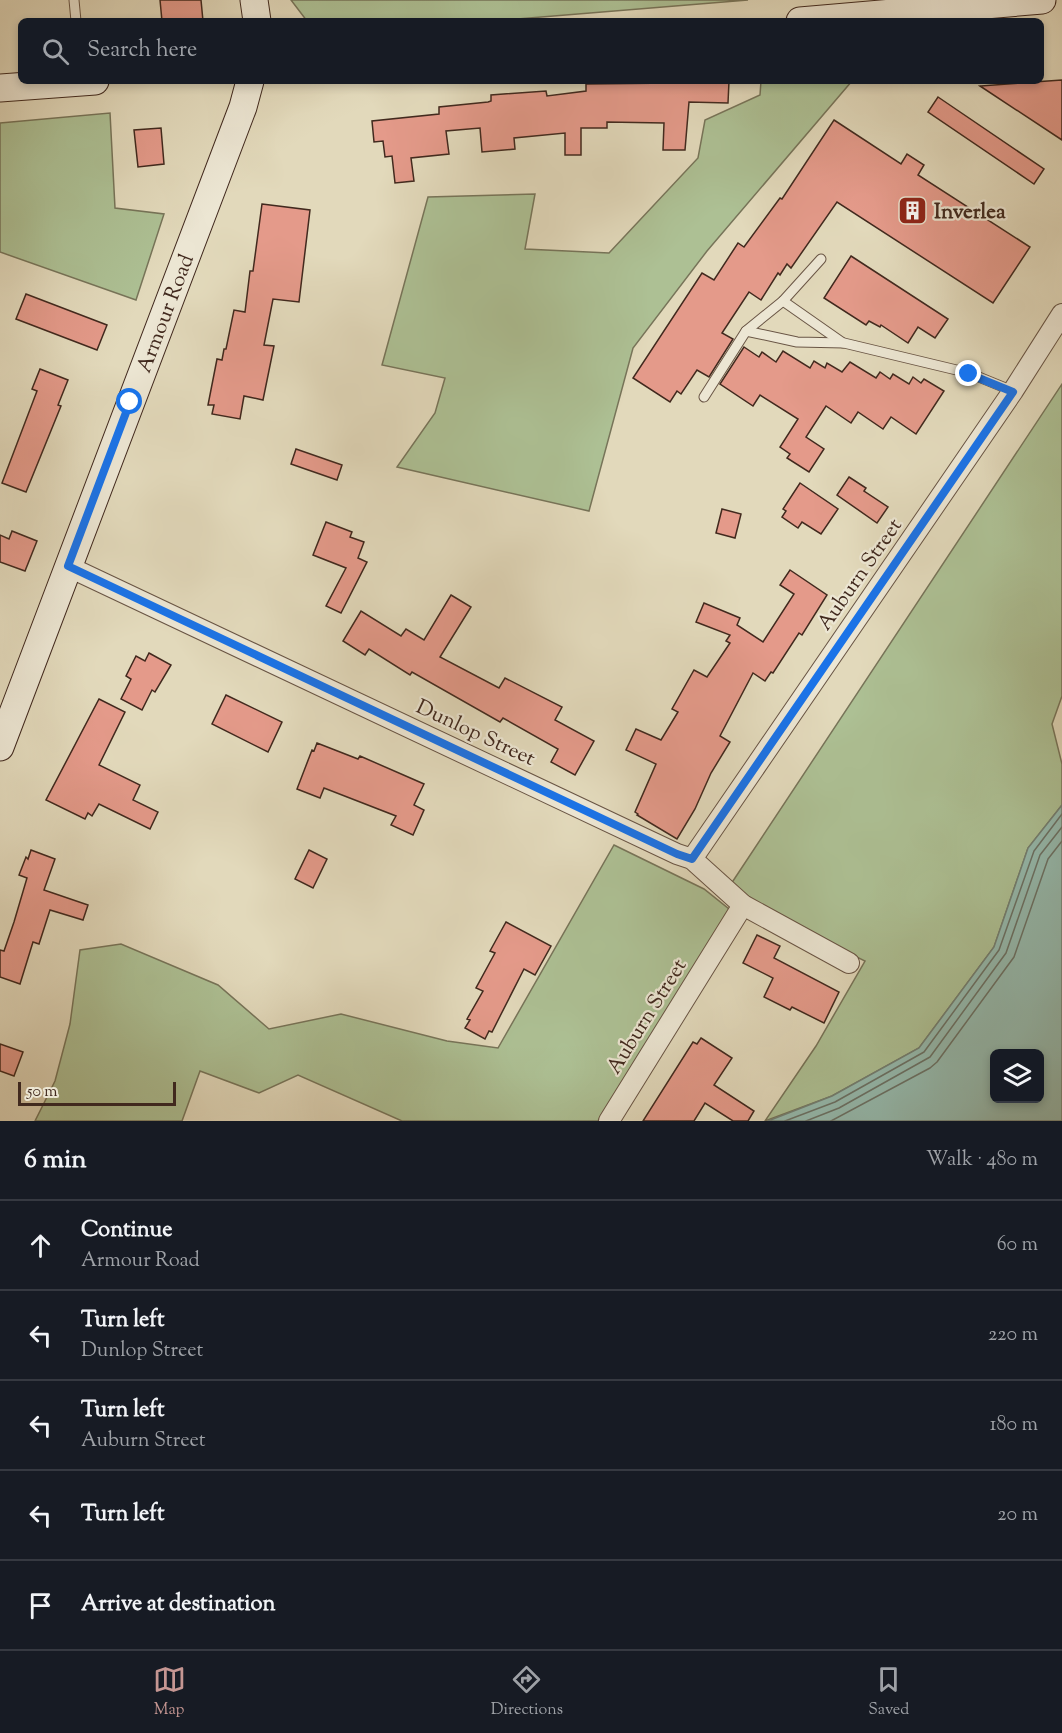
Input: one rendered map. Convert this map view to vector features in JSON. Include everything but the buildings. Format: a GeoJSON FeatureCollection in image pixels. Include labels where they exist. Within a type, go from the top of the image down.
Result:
{"type":"FeatureCollection","features":[{"type":"Feature","properties":{"kind":"main road"},"geometry":{"type":"LineString","coordinates":[[254,0],[256,18]]}},
{"type":"Feature","properties":{"kind":"main road"},"geometry":{"type":"LineString","coordinates":[[835,18],[1042,0]]}},
{"type":"Feature","properties":{"kind":"main road"},"geometry":{"type":"LineString","coordinates":[[0,88],[47,84]]}},
{"type":"Feature","properties":{"kind":"main road","name":"Armour Road"},"geometry":{"type":"LineString","coordinates":[[0,747],[239,118],[249,84]]}},
{"type":"Feature","properties":{"kind":"street","name":"Auburn Street"},"geometry":{"type":"LineString","coordinates":[[692,859],[1013,392],[1062,314]]}},
{"type":"Feature","properties":{"kind":"street","name":"Dunlop Street"},"geometry":{"type":"LineString","coordinates":[[68,566],[677,854],[692,859],[743,905],[849,963]]}},
{"type":"Feature","properties":{"kind":"street","name":"Auburn Street"},"geometry":{"type":"LineString","coordinates":[[609,1121],[743,905]]}},
{"type":"Feature","properties":{"kind":"lane"},"geometry":{"type":"LineString","coordinates":[[74,0],[76,18]]}},
{"type":"Feature","properties":{"kind":"lane"},"geometry":{"type":"LineString","coordinates":[[704,397],[746,331],[783,302],[821,259]]}},
{"type":"Feature","properties":{"kind":"lane"},"geometry":{"type":"LineString","coordinates":[[783,302],[844,344]]}},
{"type":"Feature","properties":{"kind":"lane"},"geometry":{"type":"LineString","coordinates":[[746,331],[797,342],[844,344],[969,374],[1013,392]]}},
{"type":"Feature","properties":{"kind":"green space"},"geometry":{"type":"Polygon","coordinates":[[[291,0],[748,0],[530,18],[305,18],[291,0]]]}},
{"type":"Feature","properties":{"kind":"green space"},"geometry":{"type":"Polygon","coordinates":[[[761,84],[849,84],[707,251],[633,348],[589,511],[397,467],[435,413],[445,378],[382,365],[428,197],[535,194],[525,249],[609,253],[698,158],[705,120],[760,95],[761,84]]]}},
{"type":"Feature","properties":{"kind":"green space"},"geometry":{"type":"Polygon","coordinates":[[[110,113],[115,208],[164,214],[136,300],[0,252],[0,123],[110,113]]]}},
{"type":"Feature","properties":{"kind":"green space"},"geometry":{"type":"Polygon","coordinates":[[[1062,384],[1062,696],[1052,724],[1062,764],[1062,805],[1028,848],[994,947],[919,1048],[832,1096],[765,1121],[816,1046],[865,961],[750,904],[731,884],[1062,384]]]}},
{"type":"Feature","properties":{"kind":"green space"},"geometry":{"type":"Polygon","coordinates":[[[614,845],[704,889],[729,909],[699,961],[598,1121],[402,1121],[298,1075],[259,1093],[200,1071],[182,1121],[35,1121],[55,1081],[70,1024],[80,950],[121,944],[218,985],[269,1029],[341,1014],[447,1041],[498,1048],[614,845]]]}},
{"type":"Feature","properties":{"kind":"water"},"geometry":{"type":"Polygon","coordinates":[[[1062,805],[1062,1121],[768,1121],[832,1096],[919,1048],[994,947],[1028,848],[1062,805]]]}},
{"type":"Feature","properties":{"kind":"place","name":"Inverlea"},"geometry":{"type":"Point","coordinates":[913,211]}},
{"type":"Feature","properties":{"kind":"route"},"geometry":{"type":"LineString","coordinates":[[130,402],[68,566],[677,854],[692,859],[1013,392],[969,374]]}}]}
